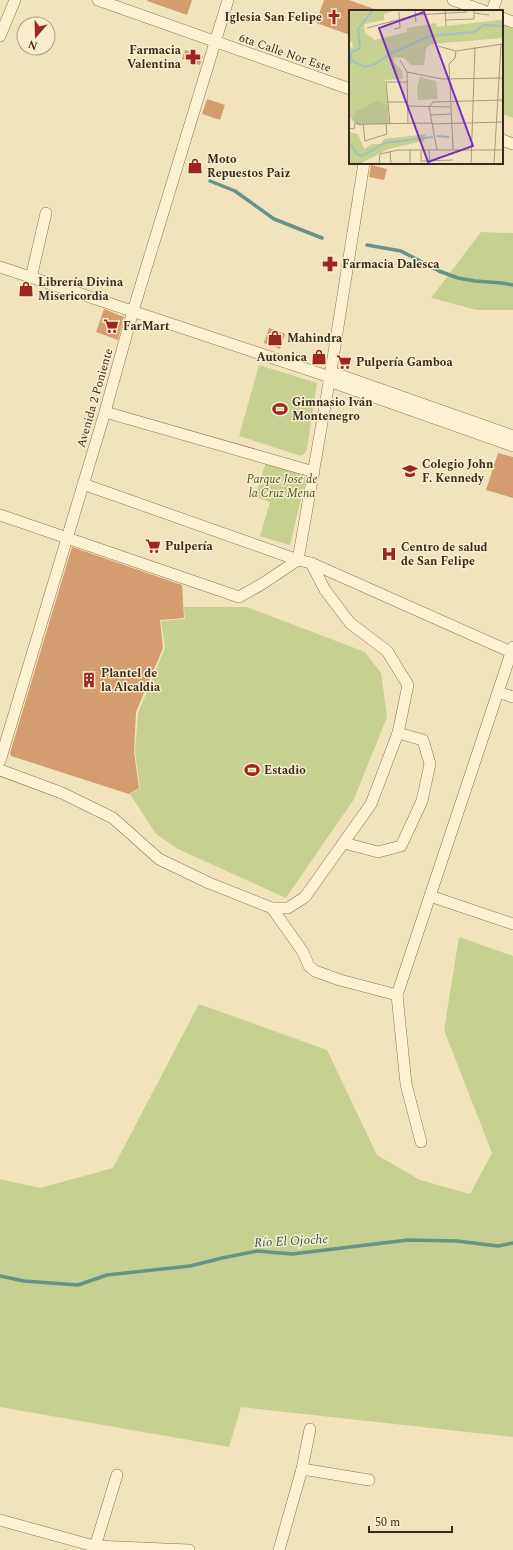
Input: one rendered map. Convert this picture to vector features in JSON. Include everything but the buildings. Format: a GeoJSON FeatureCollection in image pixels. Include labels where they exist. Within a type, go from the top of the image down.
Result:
{"type":"FeatureCollection","features":[{"type":"Feature","properties":{"kind":"street"},"geometry":{"type":"LineString","coordinates":[[0,36],[15,0]]}},
{"type":"Feature","properties":{"kind":"street","name":"6ta Calle Nor Este"},"geometry":{"type":"LineString","coordinates":[[98,0],[349,89]]}},
{"type":"Feature","properties":{"kind":"street","name":"Avenida 2 Poniente"},"geometry":{"type":"LineString","coordinates":[[0,761],[105,412],[133,311],[228,0]]}},
{"type":"Feature","properties":{"kind":"street"},"geometry":{"type":"LineString","coordinates":[[453,0],[481,10]]}},
{"type":"Feature","properties":{"kind":"street"},"geometry":{"type":"LineString","coordinates":[[492,10],[496,0]]}},
{"type":"Feature","properties":{"kind":"street"},"geometry":{"type":"LineString","coordinates":[[503,18],[513,22]]}},
{"type":"Feature","properties":{"kind":"street"},"geometry":{"type":"LineString","coordinates":[[503,140],[513,144]]}},
{"type":"Feature","properties":{"kind":"street"},"geometry":{"type":"LineString","coordinates":[[0,515],[239,597],[262,584],[298,560],[330,377],[364,164]]}},
{"type":"Feature","properties":{"kind":"street"},"geometry":{"type":"LineString","coordinates":[[31,278],[46,213]]}},
{"type":"Feature","properties":{"kind":"street"},"geometry":{"type":"LineString","coordinates":[[0,267],[330,377],[513,436]]}},
{"type":"Feature","properties":{"kind":"street"},"geometry":{"type":"LineString","coordinates":[[330,377],[513,446]]}},
{"type":"Feature","properties":{"kind":"street"},"geometry":{"type":"LineString","coordinates":[[105,412],[314,472]]}},
{"type":"Feature","properties":{"kind":"street"},"geometry":{"type":"LineString","coordinates":[[83,484],[298,560],[311,563],[512,650],[397,995],[406,1084],[421,1142]]}},
{"type":"Feature","properties":{"kind":"street"},"geometry":{"type":"LineString","coordinates":[[0,770],[62,793],[112,818],[159,859],[209,882],[272,908],[288,908],[305,897],[372,804],[398,733],[408,686],[387,651],[350,623],[325,590],[311,563]]}},
{"type":"Feature","properties":{"kind":"street"},"geometry":{"type":"LineString","coordinates":[[498,692],[513,697]]}},
{"type":"Feature","properties":{"kind":"street"},"geometry":{"type":"LineString","coordinates":[[344,843],[378,852],[401,846],[422,801],[430,764],[423,740],[398,733]]}},
{"type":"Feature","properties":{"kind":"street"},"geometry":{"type":"LineString","coordinates":[[430,896],[513,924]]}},
{"type":"Feature","properties":{"kind":"street"},"geometry":{"type":"LineString","coordinates":[[272,908],[303,952],[309,966],[314,971],[340,980],[397,995]]}},
{"type":"Feature","properties":{"kind":"street"},"geometry":{"type":"LineString","coordinates":[[279,1550],[302,1469],[310,1429]]}},
{"type":"Feature","properties":{"kind":"street"},"geometry":{"type":"LineString","coordinates":[[302,1469],[369,1480]]}},
{"type":"Feature","properties":{"kind":"street"},"geometry":{"type":"LineString","coordinates":[[94,1548],[117,1475]]}},
{"type":"Feature","properties":{"kind":"street"},"geometry":{"type":"LineString","coordinates":[[0,1520],[94,1548],[189,1550]]}},
{"type":"Feature","properties":{"kind":"green space"},"geometry":{"type":"Polygon","coordinates":[[[503,23],[513,27],[513,118],[503,114],[503,23]]]}},
{"type":"Feature","properties":{"kind":"green space"},"geometry":{"type":"Polygon","coordinates":[[[481,232],[513,233],[513,310],[477,310],[431,298],[481,232]]]}},
{"type":"Feature","properties":{"kind":"green space","name":"Gimnasio Iván Montenegro"},"geometry":{"type":"Polygon","coordinates":[[[259,365],[317,383],[307,449],[301,456],[239,436],[259,365]]]}},
{"type":"Feature","properties":{"kind":"green space","name":"Parque José de la Cruz Mena"},"geometry":{"type":"Polygon","coordinates":[[[266,462],[296,470],[306,478],[290,545],[260,536],[270,502],[255,497],[266,462]]]}},
{"type":"Feature","properties":{"kind":"green space","name":"Estadio"},"geometry":{"type":"Polygon","coordinates":[[[184,607],[247,607],[365,652],[381,673],[387,717],[354,799],[286,898],[178,849],[156,834],[130,794],[140,788],[135,752],[138,713],[165,648],[161,621],[185,619],[184,607]]]}},
{"type":"Feature","properties":{"kind":"green space"},"geometry":{"type":"Polygon","coordinates":[[[459,937],[513,956],[513,1437],[241,1407],[229,1447],[0,1407],[0,1179],[40,1188],[113,1168],[199,1004],[327,1050],[377,1155],[420,1180],[470,1194],[492,1153],[444,1030],[459,937]]]}},
{"type":"Feature","properties":{"kind":"waterway"},"geometry":{"type":"LineString","coordinates":[[210,181],[235,191],[274,219],[322,238]]}},
{"type":"Feature","properties":{"kind":"waterway"},"geometry":{"type":"LineString","coordinates":[[367,245],[401,251],[439,271],[458,278],[513,285]]}},
{"type":"Feature","properties":{"kind":"waterway","name":"Río El Ojoche"},"geometry":{"type":"LineString","coordinates":[[0,1276],[24,1281],[78,1285],[107,1275],[190,1266],[257,1251],[292,1254],[408,1240],[457,1241],[498,1246],[513,1243]]}},
{"type":"Feature","properties":{"kind":"place","name":"Iglesia San Felipe"},"geometry":{"type":"Point","coordinates":[334,17]}},
{"type":"Feature","properties":{"kind":"place","name":"Farmacia Valentina"},"geometry":{"type":"Point","coordinates":[193,57]}},
{"type":"Feature","properties":{"kind":"place","name":"Moto Repuestos Paiz"},"geometry":{"type":"Point","coordinates":[195,166]}},
{"type":"Feature","properties":{"kind":"place","name":"Farmacia Dalesca"},"geometry":{"type":"Point","coordinates":[330,264]}},
{"type":"Feature","properties":{"kind":"place","name":"Librería Divina Misericordia"},"geometry":{"type":"Point","coordinates":[26,289]}},
{"type":"Feature","properties":{"kind":"place","name":"FarMart"},"geometry":{"type":"Point","coordinates":[111,326]}},
{"type":"Feature","properties":{"kind":"place","name":"Mahindra"},"geometry":{"type":"Point","coordinates":[275,338]}},
{"type":"Feature","properties":{"kind":"place","name":"Autonica"},"geometry":{"type":"Point","coordinates":[319,357]}},
{"type":"Feature","properties":{"kind":"place","name":"Pulpería Gamboa"},"geometry":{"type":"Point","coordinates":[344,362]}},
{"type":"Feature","properties":{"kind":"place","name":"Gimnasio Iván Montenegro"},"geometry":{"type":"Point","coordinates":[280,409]}},
{"type":"Feature","properties":{"kind":"place","name":"Colegio John F. Kennedy"},"geometry":{"type":"Point","coordinates":[410,471]}},
{"type":"Feature","properties":{"kind":"place","name":"Pulpería"},"geometry":{"type":"Point","coordinates":[153,546]}},
{"type":"Feature","properties":{"kind":"place","name":"Centro de salud de San Felipe"},"geometry":{"type":"Point","coordinates":[389,554]}},
{"type":"Feature","properties":{"kind":"place","name":"Plantel de la Alcaldia"},"geometry":{"type":"Point","coordinates":[89,680]}},
{"type":"Feature","properties":{"kind":"place","name":"Estadio"},"geometry":{"type":"Point","coordinates":[252,770]}}]}
